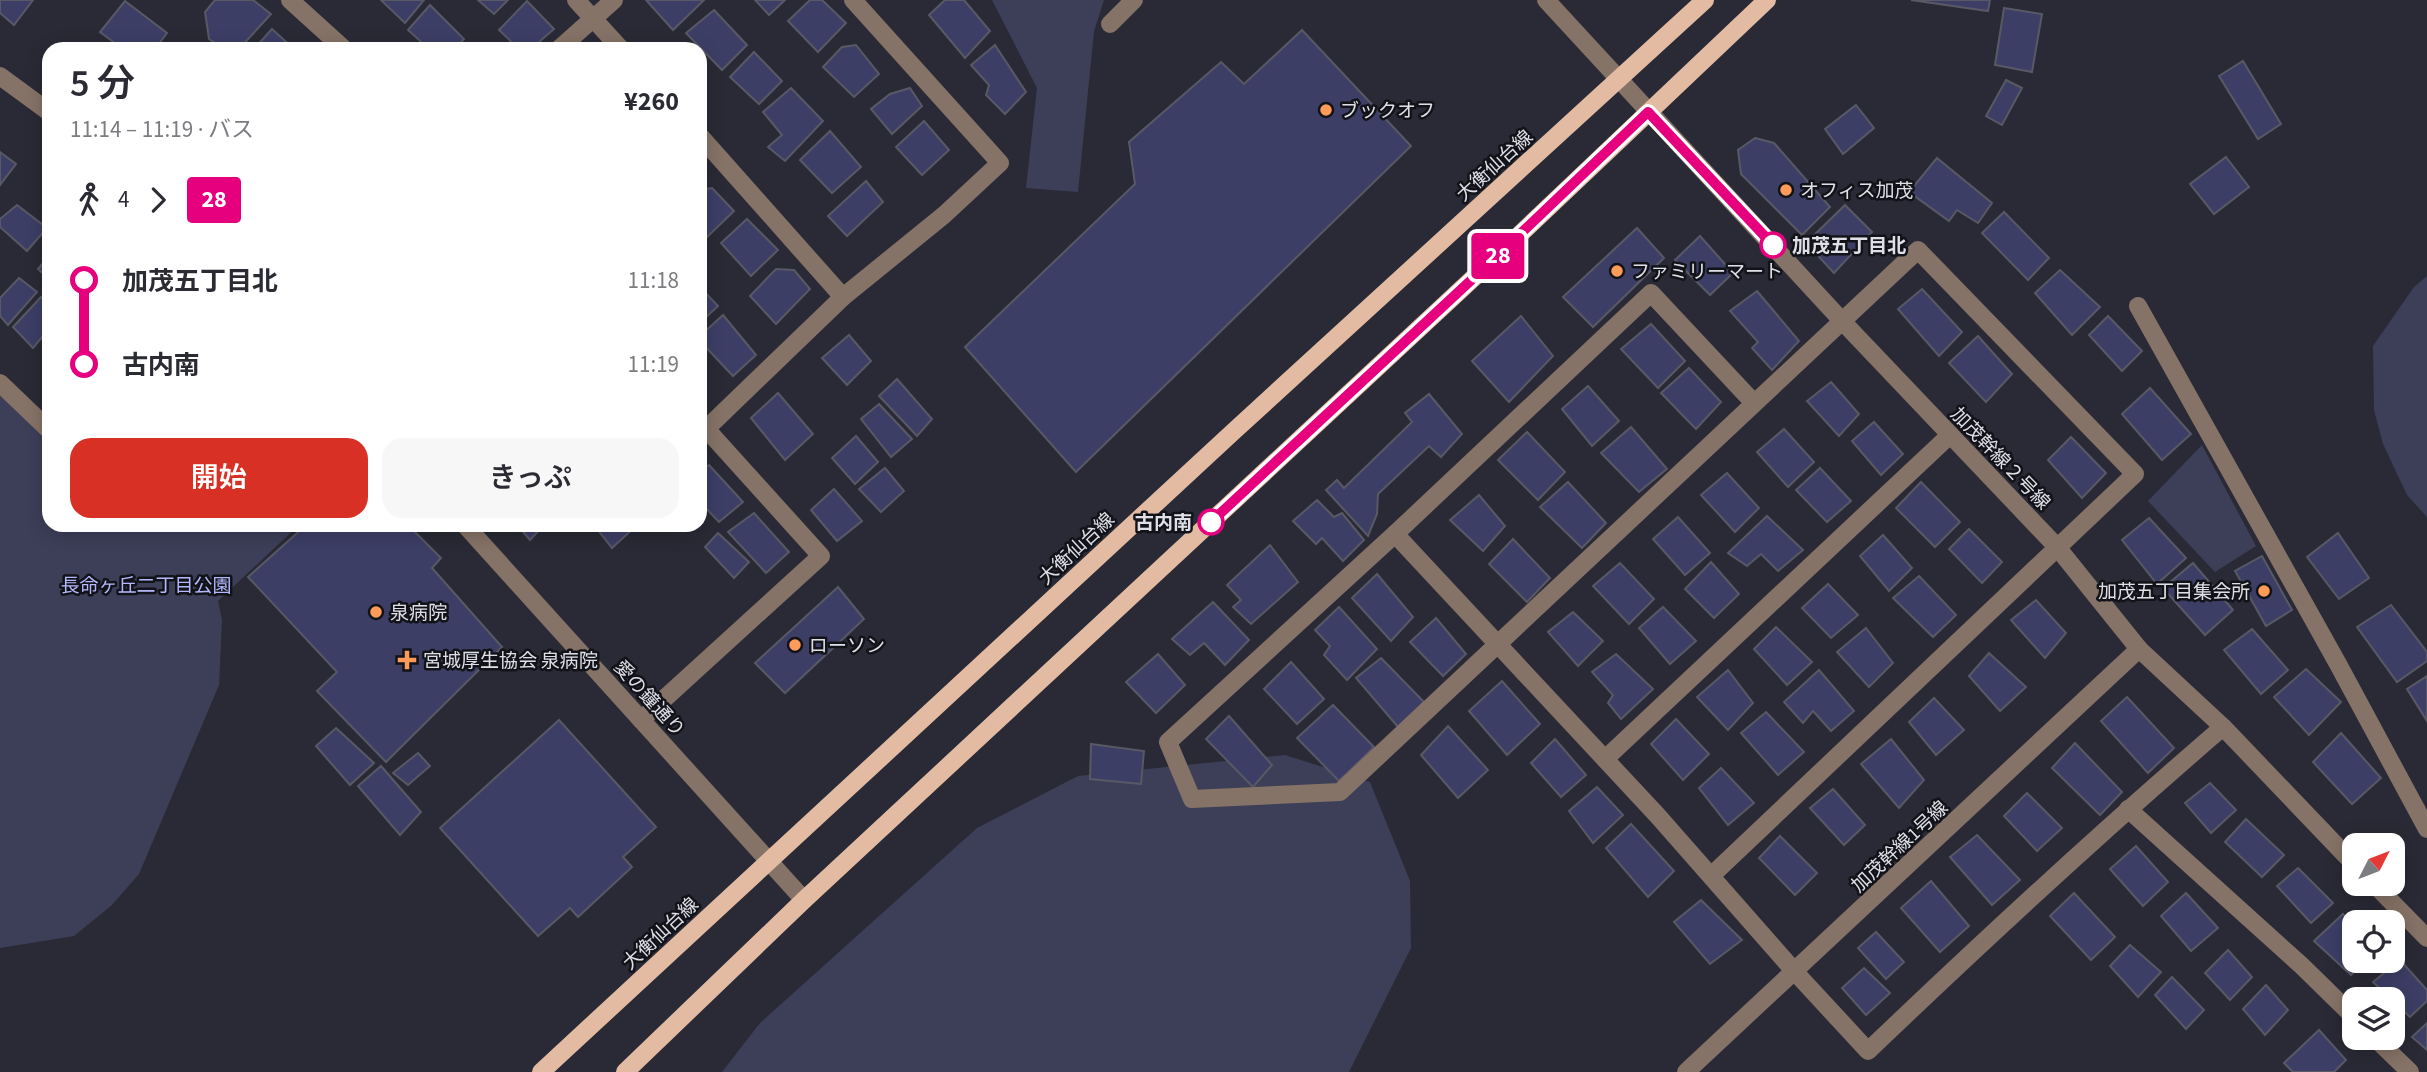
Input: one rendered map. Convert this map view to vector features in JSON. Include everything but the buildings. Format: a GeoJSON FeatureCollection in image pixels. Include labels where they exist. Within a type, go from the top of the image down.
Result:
{"type":"FeatureCollection","features":[{"type":"Feature","properties":{"kind":"main road","name":"大衡仙台線"},"geometry":{"type":"LineString","coordinates":[[541,1072],[769,859],[1705,0]]}},
{"type":"Feature","properties":{"kind":"main road"},"geometry":{"type":"LineString","coordinates":[[625,1072],[804,900],[1496,257],[1767,0]]}},
{"type":"Feature","properties":{"kind":"street"},"geometry":{"type":"LineString","coordinates":[[290,0],[336,42]]}},
{"type":"Feature","properties":{"kind":"street"},"geometry":{"type":"LineString","coordinates":[[576,0],[614,42]]}},
{"type":"Feature","properties":{"kind":"street"},"geometry":{"type":"LineString","coordinates":[[567,42],[614,0]]}},
{"type":"Feature","properties":{"kind":"street"},"geometry":{"type":"LineString","coordinates":[[707,421],[843,297],[944,215],[1000,163],[853,0]]}},
{"type":"Feature","properties":{"kind":"street"},"geometry":{"type":"LineString","coordinates":[[1110,23],[1134,0]]}},
{"type":"Feature","properties":{"kind":"street","name":"加茂幹線２号線"},"geometry":{"type":"LineString","coordinates":[[1546,0],[1843,322],[2057,547],[2139,649],[2223,727],[2342,851]]}},
{"type":"Feature","properties":{"kind":"street"},"geometry":{"type":"LineString","coordinates":[[0,76],[42,107]]}},
{"type":"Feature","properties":{"kind":"street"},"geometry":{"type":"LineString","coordinates":[[707,144],[843,297]]}},
{"type":"Feature","properties":{"kind":"street"},"geometry":{"type":"LineString","coordinates":[[1712,875],[2135,474],[1918,250],[1340,792],[1192,799],[1168,742],[1395,534],[1651,293],[1754,403]]}},
{"type":"Feature","properties":{"kind":"street"},"geometry":{"type":"LineString","coordinates":[[2138,306],[2332,652],[2427,829]]}},
{"type":"Feature","properties":{"kind":"street"},"geometry":{"type":"LineString","coordinates":[[0,383],[42,423]]}},
{"type":"Feature","properties":{"kind":"street"},"geometry":{"type":"LineString","coordinates":[[641,720],[821,556],[707,429]]}},
{"type":"Feature","properties":{"kind":"street"},"geometry":{"type":"LineString","coordinates":[[1605,759],[1950,435]]}},
{"type":"Feature","properties":{"kind":"street","name":"愛の鐘通り"},"geometry":{"type":"LineString","coordinates":[[471,532],[804,900]]}},
{"type":"Feature","properties":{"kind":"street"},"geometry":{"type":"LineString","coordinates":[[1395,534],[1712,875],[1795,972],[1868,1051],[2128,809],[2223,727]]}},
{"type":"Feature","properties":{"kind":"street","name":"加茂幹線1号線"},"geometry":{"type":"LineString","coordinates":[[1686,1072],[2139,649]]}},
{"type":"Feature","properties":{"kind":"street"},"geometry":{"type":"LineString","coordinates":[[2128,809],[2222,892],[2342,1006]]}},
{"type":"Feature","properties":{"kind":"street"},"geometry":{"type":"LineString","coordinates":[[2386,896],[2427,938]]}},
{"type":"Feature","properties":{"kind":"street"},"geometry":{"type":"LineString","coordinates":[[2387,1050],[2410,1072]]}},
{"type":"Feature","properties":{"kind":"green space"},"geometry":{"type":"Polygon","coordinates":[[[992,0],[1104,0],[1094,31],[1078,192],[1026,188],[1037,88],[992,0]]]}},
{"type":"Feature","properties":{"kind":"green space"},"geometry":{"type":"Polygon","coordinates":[[[2427,276],[2427,517],[2407,495],[2383,444],[2374,410],[2373,346],[2414,287],[2427,276]]]}},
{"type":"Feature","properties":{"kind":"green space","name":"長命ヶ丘二丁目公園"},"geometry":{"type":"Polygon","coordinates":[[[0,396],[19,403],[42,422],[42,532],[292,532],[218,601],[222,620],[219,685],[139,874],[112,905],[74,936],[0,948],[0,396]]]}},
{"type":"Feature","properties":{"kind":"green space"},"geometry":{"type":"Polygon","coordinates":[[[2202,445],[2256,546],[2215,572],[2148,501],[2202,445]]]}},
{"type":"Feature","properties":{"kind":"green space"},"geometry":{"type":"Polygon","coordinates":[[[1285,755],[1370,782],[1410,881],[1411,948],[1349,1072],[722,1072],[760,1023],[977,828],[1078,776],[1285,755]]]}},
{"type":"Feature","properties":{"kind":"bus line","name":"28"},"geometry":{"type":"LineString","coordinates":[[1211,522],[1648,112],[1773,245]]}},
{"type":"Feature","properties":{"kind":"place","name":"ブックオフ"},"geometry":{"type":"Point","coordinates":[1326,110]}},
{"type":"Feature","properties":{"kind":"place","name":"オフィス加茂"},"geometry":{"type":"Point","coordinates":[1786,190]}},
{"type":"Feature","properties":{"kind":"place","name":"加茂五丁目北"},"geometry":{"type":"Point","coordinates":[1773,245]}},
{"type":"Feature","properties":{"kind":"place","name":"ファミリーマート"},"geometry":{"type":"Point","coordinates":[1617,271]}},
{"type":"Feature","properties":{"kind":"place","name":"古内南"},"geometry":{"type":"Point","coordinates":[1211,522]}},
{"type":"Feature","properties":{"kind":"place","name":"加茂五丁目集会所"},"geometry":{"type":"Point","coordinates":[2264,591]}},
{"type":"Feature","properties":{"kind":"place","name":"泉病院"},"geometry":{"type":"Point","coordinates":[376,612]}},
{"type":"Feature","properties":{"kind":"place","name":"ローソン"},"geometry":{"type":"Point","coordinates":[795,645]}},
{"type":"Feature","properties":{"kind":"place","name":"宮城厚生協会 泉病院"},"geometry":{"type":"Point","coordinates":[407,660]}}]}
